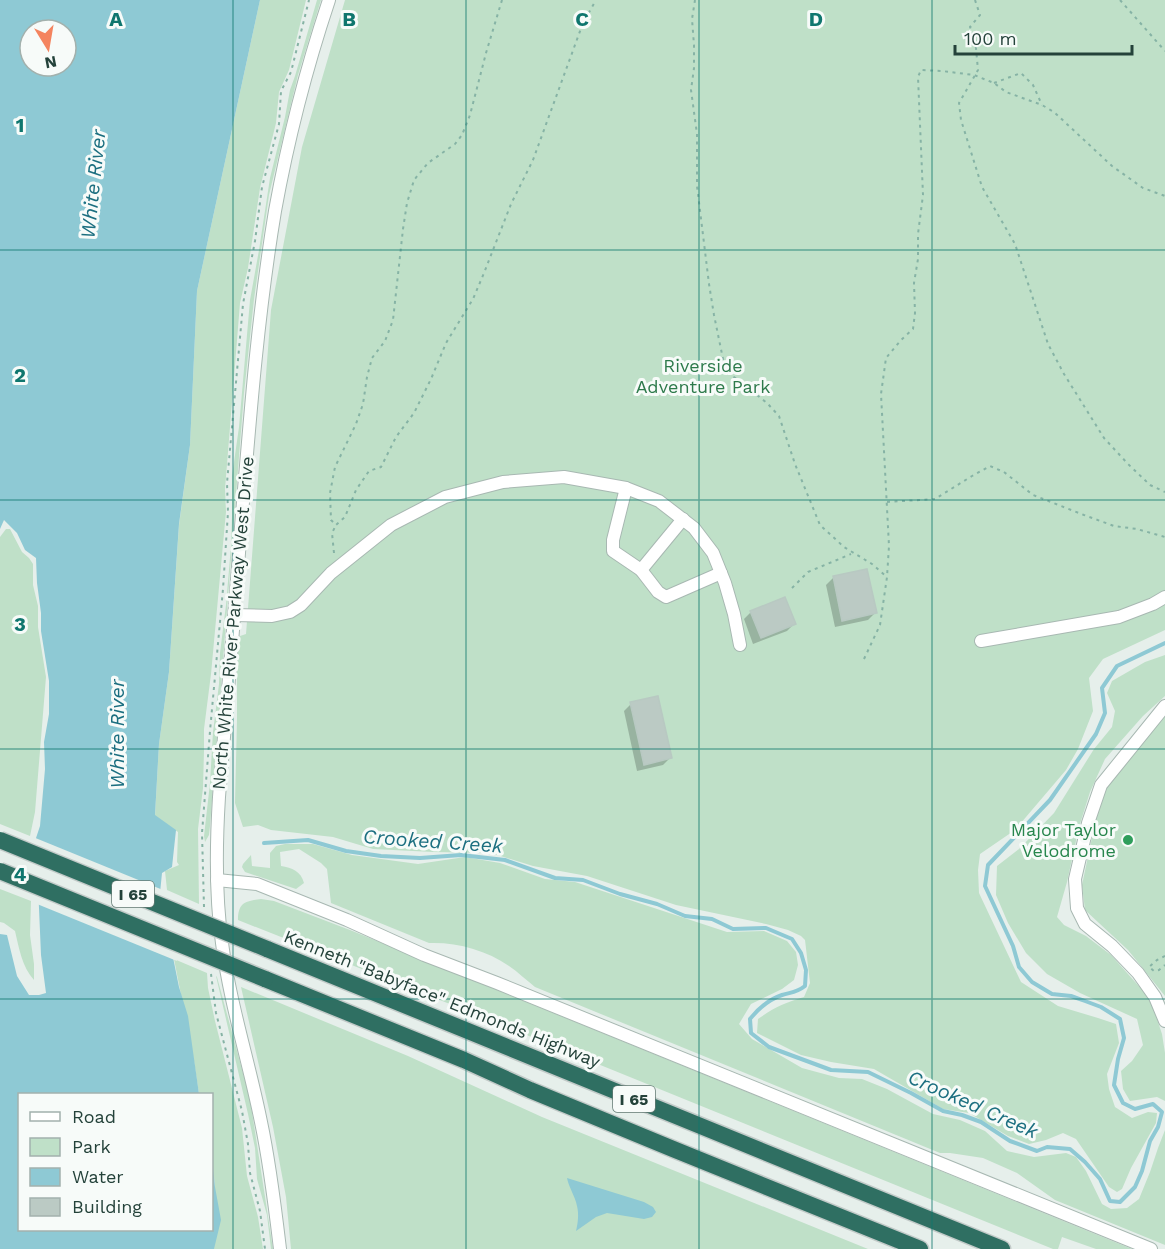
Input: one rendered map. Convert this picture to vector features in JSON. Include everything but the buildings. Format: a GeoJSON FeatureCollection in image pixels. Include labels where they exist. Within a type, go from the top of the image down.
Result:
{"type":"FeatureCollection","features":[{"type":"Feature","properties":{"kind":"highway","name":"Kenneth \"Babyface\" Edmonds Highway"},"geometry":{"type":"LineString","coordinates":[[0,840],[1002,1249]]}},
{"type":"Feature","properties":{"kind":"highway","name":"I 65"},"geometry":{"type":"LineString","coordinates":[[0,871],[920,1249]]}},
{"type":"Feature","properties":{"kind":"street","name":"North White River Parkway West Drive"},"geometry":{"type":"LineString","coordinates":[[280,1249],[276,1210],[261,1124],[225,964],[219,921],[217,880],[219,796],[256,349],[272,232],[301,93],[328,0]]}},
{"type":"Feature","properties":{"kind":"street"},"geometry":{"type":"LineString","coordinates":[[235,615],[272,616],[290,612],[302,605],[331,573],[391,525],[445,497],[503,482],[564,477],[626,488],[659,501],[694,528],[713,553],[722,573],[740,645]]}},
{"type":"Feature","properties":{"kind":"street"},"geometry":{"type":"LineString","coordinates":[[626,488],[614,540],[614,551],[641,570],[657,592],[666,597],[722,573]]}},
{"type":"Feature","properties":{"kind":"street"},"geometry":{"type":"LineString","coordinates":[[641,570],[683,519]]}},
{"type":"Feature","properties":{"kind":"street"},"geometry":{"type":"LineString","coordinates":[[981,641],[1119,617],[1165,597]]}},
{"type":"Feature","properties":{"kind":"street"},"geometry":{"type":"LineString","coordinates":[[1165,706],[1101,785],[1088,823],[1075,879],[1077,908],[1085,924],[1112,946],[1138,973],[1155,997],[1165,1021]]}},
{"type":"Feature","properties":{"kind":"street"},"geometry":{"type":"LineString","coordinates":[[217,880],[257,884],[347,920],[424,955],[1151,1249]]}},
{"type":"Feature","properties":{"kind":"path"},"geometry":{"type":"LineString","coordinates":[[336,525],[331,520],[330,493],[335,467],[363,404],[372,358],[385,341],[393,320],[403,229],[414,180],[428,163],[455,144],[462,135],[502,0]]}},
{"type":"Feature","properties":{"kind":"path"},"geometry":{"type":"LineString","coordinates":[[334,553],[332,534],[336,525],[345,517],[356,490],[369,471],[381,467],[396,437],[414,413],[446,343],[473,299],[511,204],[533,160],[583,23],[596,0]]}},
{"type":"Feature","properties":{"kind":"path"},"geometry":{"type":"LineString","coordinates":[[695,0],[692,20],[694,68],[691,90],[697,134],[697,186],[709,284],[723,359],[734,377],[767,403],[779,416],[795,464],[820,525],[852,554],[872,564],[887,577]]}},
{"type":"Feature","properties":{"kind":"path"},"geometry":{"type":"LineString","coordinates":[[975,0],[980,15],[970,27],[975,38],[978,70],[959,103],[961,120],[982,187],[1015,244],[1048,344],[1064,374],[1104,438],[1150,485],[1165,492]]}},
{"type":"Feature","properties":{"kind":"path"},"geometry":{"type":"LineString","coordinates":[[1120,0],[1165,51]]}},
{"type":"Feature","properties":{"kind":"path"},"geometry":{"type":"LineString","coordinates":[[864,659],[880,625],[887,577],[889,546],[881,394],[886,358],[913,329],[915,313],[914,283],[923,195],[918,77],[921,70],[974,75],[994,83],[1006,92],[1042,105],[1054,112],[1112,165],[1143,188],[1165,196]]}},
{"type":"Feature","properties":{"kind":"path"},"geometry":{"type":"LineString","coordinates":[[994,83],[1021,73],[1033,85],[1042,105]]}},
{"type":"Feature","properties":{"kind":"path"},"geometry":{"type":"LineString","coordinates":[[886,502],[934,499],[990,466],[1004,472],[1033,495],[1114,526],[1137,529],[1165,537]]}},
{"type":"Feature","properties":{"kind":"path"},"geometry":{"type":"LineString","coordinates":[[792,588],[808,572],[852,554]]}},
{"type":"Feature","properties":{"kind":"path"},"geometry":{"type":"LineString","coordinates":[[1165,956],[1149,967],[1154,971],[1165,966]]}},
{"type":"Feature","properties":{"kind":"path"},"geometry":{"type":"LineString","coordinates":[[211,974],[216,1013],[244,1122],[250,1173],[260,1211],[265,1249]]}},
{"type":"Feature","properties":{"kind":"green space"},"geometry":{"type":"Polygon","coordinates":[[[260,0],[306,0],[289,70],[279,92],[276,123],[260,188],[248,268],[240,303],[225,489],[226,512],[204,729],[203,788],[198,829],[199,904],[167,890],[165,871],[179,865],[177,862],[178,832],[155,816],[159,744],[169,672],[179,525],[190,445],[197,291],[260,0]]]}},
{"type":"Feature","properties":{"kind":"green space"},"geometry":{"type":"Polygon","coordinates":[[[317,0],[321,0],[298,75],[269,195],[254,299],[244,393],[210,826],[205,842],[231,546],[232,476],[239,427],[250,300],[270,178],[290,90],[317,0]]]}},
{"type":"Feature","properties":{"kind":"green space","name":"Riverside Adventure Park"},"geometry":{"type":"Polygon","coordinates":[[[345,0],[1165,0],[1165,630],[1103,659],[1089,678],[1093,711],[1078,749],[1066,770],[1015,830],[980,854],[978,870],[979,893],[1021,982],[1058,1006],[1116,1024],[1119,1043],[1107,1074],[1115,1107],[1132,1118],[1148,1112],[1157,1113],[1156,1123],[1122,1189],[1117,1192],[1109,1187],[1076,1139],[1063,1133],[1029,1144],[1008,1136],[969,1113],[943,1109],[874,1069],[801,1055],[757,1033],[758,1019],[780,1006],[804,997],[810,983],[805,940],[788,930],[676,905],[587,876],[533,866],[491,853],[373,849],[333,837],[271,830],[258,825],[243,827],[235,803],[237,637],[246,634],[271,310],[302,147],[345,0]]]}},
{"type":"Feature","properties":{"kind":"green space"},"geometry":{"type":"Polygon","coordinates":[[[6,529],[10,529],[22,552],[33,564],[33,585],[38,606],[38,627],[46,677],[35,812],[30,836],[0,824],[0,537],[6,529]]]}},
{"type":"Feature","properties":{"kind":"green space"},"geometry":{"type":"Polygon","coordinates":[[[1165,655],[1165,696],[1143,716],[1105,759],[1090,792],[1057,917],[1064,925],[1086,936],[1111,955],[1152,1004],[1162,1034],[1165,1053],[1165,1101],[1157,1097],[1130,1101],[1123,1089],[1121,1071],[1132,1061],[1143,1045],[1137,1019],[1080,993],[1047,974],[1026,953],[1008,923],[996,895],[997,866],[1019,849],[1054,813],[1094,749],[1112,727],[1115,711],[1107,693],[1112,681],[1145,662],[1165,655]]]}},
{"type":"Feature","properties":{"kind":"green space","name":"Major Taylor Velodrome"},"geometry":{"type":"Polygon","coordinates":[[[1165,713],[1165,996],[1128,950],[1085,910],[1082,885],[1101,795],[1165,713]]]}},
{"type":"Feature","properties":{"kind":"green space"},"geometry":{"type":"Polygon","coordinates":[[[313,844],[352,855],[418,864],[465,857],[500,863],[545,879],[575,882],[727,932],[764,931],[787,941],[796,952],[798,965],[794,980],[782,989],[751,1004],[739,1024],[752,1039],[802,1068],[839,1078],[862,1079],[887,1089],[933,1114],[960,1120],[985,1131],[1007,1151],[1034,1157],[1066,1153],[1076,1157],[1086,1171],[1102,1204],[1111,1209],[1127,1208],[1139,1199],[1165,1130],[1165,1245],[1055,1200],[1017,1173],[983,1158],[940,1153],[535,987],[500,960],[481,951],[461,946],[429,943],[331,903],[327,869],[299,849],[280,852],[281,866],[296,871],[303,879],[304,883],[296,889],[245,872],[243,864],[251,855],[252,866],[270,868],[270,853],[276,846],[313,844]]]}},
{"type":"Feature","properties":{"kind":"green space"},"geometry":{"type":"Polygon","coordinates":[[[0,889],[31,901],[30,935],[34,980],[24,963],[15,931],[0,922],[0,889]]]}},
{"type":"Feature","properties":{"kind":"green space"},"geometry":{"type":"Polygon","coordinates":[[[261,899],[274,901],[350,930],[1132,1249],[1096,1249],[1062,1237],[1058,1249],[1053,1249],[238,920],[241,906],[261,899]]]}},
{"type":"Feature","properties":{"kind":"green space"},"geometry":{"type":"Polygon","coordinates":[[[174,959],[207,973],[215,1021],[242,1128],[247,1176],[258,1217],[263,1249],[214,1249],[213,1093],[199,1093],[174,959]]]}},
{"type":"Feature","properties":{"kind":"green space"},"geometry":{"type":"Polygon","coordinates":[[[216,976],[250,1099],[273,1249],[271,1249],[267,1215],[257,1179],[255,1148],[248,1114],[216,976]]]}},
{"type":"Feature","properties":{"kind":"green space"},"geometry":{"type":"Polygon","coordinates":[[[241,987],[408,1056],[542,1117],[868,1249],[291,1249],[286,1197],[273,1127],[241,987]]]}},
{"type":"Feature","properties":{"kind":"water","name":"White River"},"geometry":{"type":"Polygon","coordinates":[[[0,0],[260,0],[197,291],[190,445],[179,524],[169,672],[159,744],[155,815],[176,830],[172,867],[162,873],[160,893],[179,987],[188,1016],[199,1093],[18,1093],[18,1231],[213,1231],[213,1166],[221,1220],[214,1249],[0,1249],[0,934],[7,935],[17,976],[29,995],[46,993],[41,955],[36,838],[40,826],[45,769],[44,742],[49,714],[49,681],[41,631],[36,558],[25,550],[17,533],[4,520],[0,529],[0,0]]]}},
{"type":"Feature","properties":{"kind":"water"},"geometry":{"type":"Polygon","coordinates":[[[567,1178],[644,1202],[653,1207],[656,1212],[652,1217],[644,1219],[607,1213],[596,1217],[576,1231],[578,1209],[567,1178]]]}},
{"type":"Feature","properties":{"kind":"pier"},"geometry":{"type":"Polygon","coordinates":[[[33,837],[163,890],[177,961],[37,904],[33,837]]]}},
{"type":"Feature","properties":{"kind":"waterway","name":"Crooked Creek"},"geometry":{"type":"LineString","coordinates":[[264,843],[308,840],[346,851],[381,856],[420,858],[461,855],[505,860],[555,878],[583,880],[620,894],[657,904],[685,916],[712,919],[733,929],[766,928],[792,939],[801,953],[806,970],[805,986],[773,999],[750,1019],[751,1033],[769,1047],[831,1070],[868,1072],[943,1111],[981,1122],[1010,1141],[1037,1151],[1047,1147],[1070,1149],[1100,1179],[1110,1201],[1120,1202],[1135,1187],[1162,1112],[1153,1104],[1135,1109],[1123,1103],[1114,1085],[1124,1038],[1120,1019],[1101,1007],[1071,996],[1052,994],[1032,982],[1019,967],[1013,946],[985,886],[988,865],[1050,800],[1096,734],[1105,713],[1102,688],[1117,666],[1165,643]]}},
{"type":"Feature","properties":{"kind":"place","name":"Major Taylor Velodrome"},"geometry":{"type":"Point","coordinates":[1128,840]}}]}
